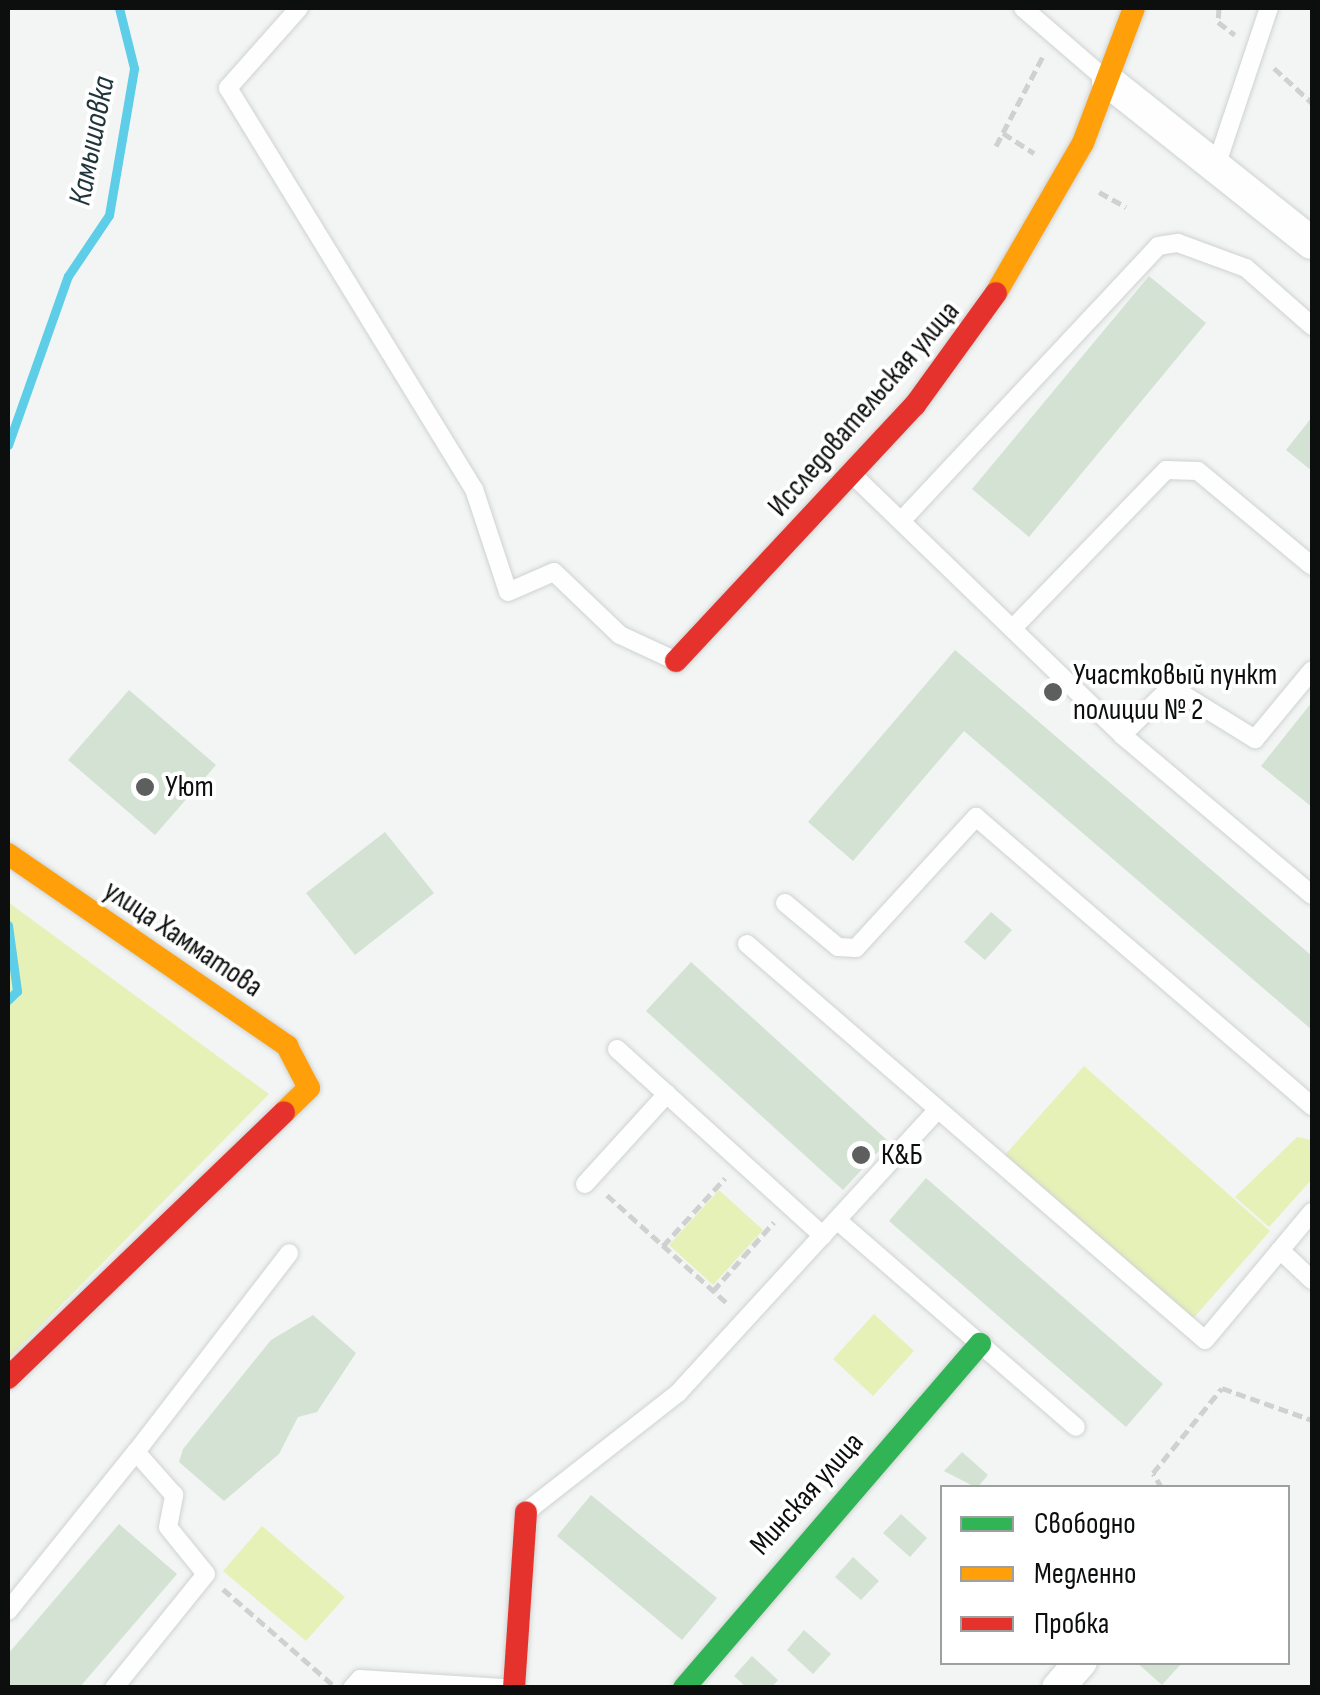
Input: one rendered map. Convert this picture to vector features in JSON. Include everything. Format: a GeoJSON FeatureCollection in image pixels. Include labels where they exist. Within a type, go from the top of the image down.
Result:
{"type":"FeatureCollection","features":[{"type":"Feature","properties":{"kind":"street","name":"Исследовательская улица"},"geometry":{"type":"LineString","coordinates":[[676,661],[853,475],[984,314],[1064,184],[1134,8]]}},
{"type":"Feature","properties":{"kind":"street"},"geometry":{"type":"LineString","coordinates":[[1108,81],[1312,243]]}},
{"type":"Feature","properties":{"kind":"street","name":"улица Хамматова"},"geometry":{"type":"LineString","coordinates":[[8,854],[288,1046],[309,1088],[8,1378]]}},
{"type":"Feature","properties":{"kind":"street","name":"Минская улица"},"geometry":{"type":"LineString","coordinates":[[684,1688],[980,1344]]}},
{"type":"Feature","properties":{"kind":"street"},"geometry":{"type":"LineString","coordinates":[[514,1688],[526,1512]]}},
{"type":"Feature","properties":{"kind":"street"},"geometry":{"type":"LineString","coordinates":[[1058,1688],[1078,1665]]}},
{"type":"Feature","properties":{"kind":"lane"},"geometry":{"type":"LineString","coordinates":[[299,8],[228,88],[474,489],[508,592],[554,572],[620,635],[676,661]]}},
{"type":"Feature","properties":{"kind":"lane"},"geometry":{"type":"LineString","coordinates":[[1023,8],[1052,38],[1108,81]]}},
{"type":"Feature","properties":{"kind":"lane"},"geometry":{"type":"LineString","coordinates":[[1216,166],[1268,8]]}},
{"type":"Feature","properties":{"kind":"lane"},"geometry":{"type":"LineString","coordinates":[[902,520],[1158,246],[1178,243],[1246,268],[1312,326]]}},
{"type":"Feature","properties":{"kind":"lane"},"geometry":{"type":"LineString","coordinates":[[1013,628],[1166,470],[1198,471],[1312,566]]}},
{"type":"Feature","properties":{"kind":"lane"},"geometry":{"type":"LineString","coordinates":[[853,475],[1122,735],[1312,894]]}},
{"type":"Feature","properties":{"kind":"lane"},"geometry":{"type":"LineString","coordinates":[[1122,735],[1171,687],[1255,739],[1312,670]]}},
{"type":"Feature","properties":{"kind":"lane"},"geometry":{"type":"LineString","coordinates":[[785,903],[838,947],[856,948],[976,817],[1312,1106]]}},
{"type":"Feature","properties":{"kind":"lane"},"geometry":{"type":"LineString","coordinates":[[747,944],[933,1114],[1205,1340],[1312,1212]]}},
{"type":"Feature","properties":{"kind":"lane"},"geometry":{"type":"LineString","coordinates":[[618,1049],[822,1236]]}},
{"type":"Feature","properties":{"kind":"lane"},"geometry":{"type":"LineString","coordinates":[[588,1182],[667,1094]]}},
{"type":"Feature","properties":{"kind":"lane"},"geometry":{"type":"LineString","coordinates":[[526,1512],[666,1404],[933,1114]]}},
{"type":"Feature","properties":{"kind":"lane"},"geometry":{"type":"LineString","coordinates":[[837,1220],[1076,1427]]}},
{"type":"Feature","properties":{"kind":"lane"},"geometry":{"type":"LineString","coordinates":[[1280,1250],[1312,1280]]}},
{"type":"Feature","properties":{"kind":"lane"},"geometry":{"type":"LineString","coordinates":[[8,1611],[288,1253]]}},
{"type":"Feature","properties":{"kind":"lane"},"geometry":{"type":"LineString","coordinates":[[114,1688],[206,1574],[168,1527],[174,1495],[136,1452]]}},
{"type":"Feature","properties":{"kind":"lane"},"geometry":{"type":"LineString","coordinates":[[352,1688],[360,1679],[503,1688]]}},
{"type":"Feature","properties":{"kind":"path"},"geometry":{"type":"LineString","coordinates":[[1218,22],[1219,8]]}},
{"type":"Feature","properties":{"kind":"path"},"geometry":{"type":"LineString","coordinates":[[996,146],[1052,38]]}},
{"type":"Feature","properties":{"kind":"path"},"geometry":{"type":"LineString","coordinates":[[664,1246],[740,1161]]}},
{"type":"Feature","properties":{"kind":"path"},"geometry":{"type":"LineString","coordinates":[[588,1182],[745,1320]]}},
{"type":"Feature","properties":{"kind":"path"},"geometry":{"type":"LineString","coordinates":[[712,1290],[789,1206]]}},
{"type":"Feature","properties":{"kind":"path"},"geometry":{"type":"LineString","coordinates":[[1160,1485],[1153,1473],[1222,1388],[1312,1420]]}},
{"type":"Feature","properties":{"kind":"path"},"geometry":{"type":"LineString","coordinates":[[206,1574],[336,1688]]}},
{"type":"Feature","properties":{"kind":"green space"},"geometry":{"type":"Polygon","coordinates":[[[8,902],[269,1094],[8,1359],[8,902]]]}},
{"type":"Feature","properties":{"kind":"green space"},"geometry":{"type":"Polygon","coordinates":[[[1084,1066],[1270,1231],[1190,1322],[1004,1156],[1084,1066]]]}},
{"type":"Feature","properties":{"kind":"green space"},"geometry":{"type":"Polygon","coordinates":[[[1297,1137],[1312,1140],[1312,1179],[1269,1227],[1235,1197],[1297,1137]]]}},
{"type":"Feature","properties":{"kind":"green space"},"geometry":{"type":"Polygon","coordinates":[[[719,1190],[763,1230],[713,1285],[669,1245],[719,1190]]]}},
{"type":"Feature","properties":{"kind":"green space"},"geometry":{"type":"Polygon","coordinates":[[[874,1314],[914,1351],[873,1396],[833,1359],[874,1314]]]}},
{"type":"Feature","properties":{"kind":"green space"},"geometry":{"type":"Polygon","coordinates":[[[262,1526],[345,1597],[306,1641],[223,1571],[262,1526]]]}},
{"type":"Feature","properties":{"kind":"building"},"geometry":{"type":"Polygon","coordinates":[[[1149,276],[1206,323],[1029,537],[972,489],[1149,276]]]}},
{"type":"Feature","properties":{"kind":"building"},"geometry":{"type":"Polygon","coordinates":[[[1312,417],[1312,471],[1286,450],[1312,417]]]}},
{"type":"Feature","properties":{"kind":"building"},"geometry":{"type":"Polygon","coordinates":[[[955,650],[1312,956],[1312,1030],[964,731],[853,861],[808,822],[955,650]]]}},
{"type":"Feature","properties":{"kind":"building"},"geometry":{"type":"Polygon","coordinates":[[[129,690],[216,765],[155,835],[68,760],[129,690]]]}},
{"type":"Feature","properties":{"kind":"building"},"geometry":{"type":"Polygon","coordinates":[[[1312,702],[1312,807],[1261,766],[1312,702]]]}},
{"type":"Feature","properties":{"kind":"building"},"geometry":{"type":"Polygon","coordinates":[[[385,832],[434,893],[355,955],[306,893],[385,832]]]}},
{"type":"Feature","properties":{"kind":"building"},"geometry":{"type":"Polygon","coordinates":[[[991,912],[1012,930],[985,960],[964,942],[991,912]]]}},
{"type":"Feature","properties":{"kind":"building"},"geometry":{"type":"Polygon","coordinates":[[[691,962],[888,1141],[843,1190],[646,1011],[691,962]]]}},
{"type":"Feature","properties":{"kind":"building"},"geometry":{"type":"Polygon","coordinates":[[[926,1178],[1163,1384],[1126,1427],[889,1221],[926,1178]]]}},
{"type":"Feature","properties":{"kind":"building"},"geometry":{"type":"Polygon","coordinates":[[[313,1315],[356,1353],[317,1412],[298,1417],[279,1454],[224,1501],[179,1462],[183,1449],[271,1340],[313,1315]]]}},
{"type":"Feature","properties":{"kind":"building"},"geometry":{"type":"Polygon","coordinates":[[[962,1452],[988,1475],[980,1485],[971,1485],[944,1471],[962,1452]]]}},
{"type":"Feature","properties":{"kind":"building"},"geometry":{"type":"Polygon","coordinates":[[[591,1495],[717,1598],[682,1640],[557,1536],[591,1495]]]}},
{"type":"Feature","properties":{"kind":"building"},"geometry":{"type":"Polygon","coordinates":[[[901,1514],[927,1538],[910,1557],[883,1533],[901,1514]]]}},
{"type":"Feature","properties":{"kind":"building"},"geometry":{"type":"Polygon","coordinates":[[[119,1524],[177,1574],[79,1688],[8,1688],[8,1654],[119,1524]]]}},
{"type":"Feature","properties":{"kind":"building"},"geometry":{"type":"Polygon","coordinates":[[[853,1557],[879,1581],[861,1600],[835,1577],[853,1557]]]}},
{"type":"Feature","properties":{"kind":"building"},"geometry":{"type":"Polygon","coordinates":[[[804,1630],[831,1654],[813,1674],[787,1650],[804,1630]]]}},
{"type":"Feature","properties":{"kind":"building"},"geometry":{"type":"Polygon","coordinates":[[[752,1656],[778,1680],[771,1688],[747,1688],[734,1676],[752,1656]]]}},
{"type":"Feature","properties":{"kind":"building"},"geometry":{"type":"Polygon","coordinates":[[[1139,1665],[1180,1665],[1162,1685],[1139,1665]]]}},
{"type":"Feature","properties":{"kind":"waterway","name":"Камышовка"},"geometry":{"type":"LineString","coordinates":[[8,445],[68,276],[109,215],[134,68],[119,8]]}},
{"type":"Feature","properties":{"kind":"waterway","name":"Камышовка"},"geometry":{"type":"LineString","coordinates":[[8,925],[17,991],[8,1000]]}},
{"type":"Feature","properties":{"kind":"traffic: fast"},"geometry":{"type":"LineString","coordinates":[[684,1688],[980,1344]]}},
{"type":"Feature","properties":{"kind":"traffic: slow"},"geometry":{"type":"LineString","coordinates":[[996,293],[1083,143],[1134,8]]}},
{"type":"Feature","properties":{"kind":"traffic: slow"},"geometry":{"type":"LineString","coordinates":[[8,854],[287,1046],[309,1088],[284,1112]]}},
{"type":"Feature","properties":{"kind":"traffic: jam"},"geometry":{"type":"LineString","coordinates":[[676,661],[915,405],[996,293]]}},
{"type":"Feature","properties":{"kind":"traffic: jam"},"geometry":{"type":"LineString","coordinates":[[8,1378],[284,1112]]}},
{"type":"Feature","properties":{"kind":"traffic: jam"},"geometry":{"type":"LineString","coordinates":[[514,1688],[526,1512]]}},
{"type":"Feature","properties":{"kind":"place","name":"Участковый пункт полиции № 2"},"geometry":{"type":"Point","coordinates":[1053,692]}},
{"type":"Feature","properties":{"kind":"place","name":"Уют"},"geometry":{"type":"Point","coordinates":[145,787]}},
{"type":"Feature","properties":{"kind":"place","name":"К&Б"},"geometry":{"type":"Point","coordinates":[861,1155]}}]}
